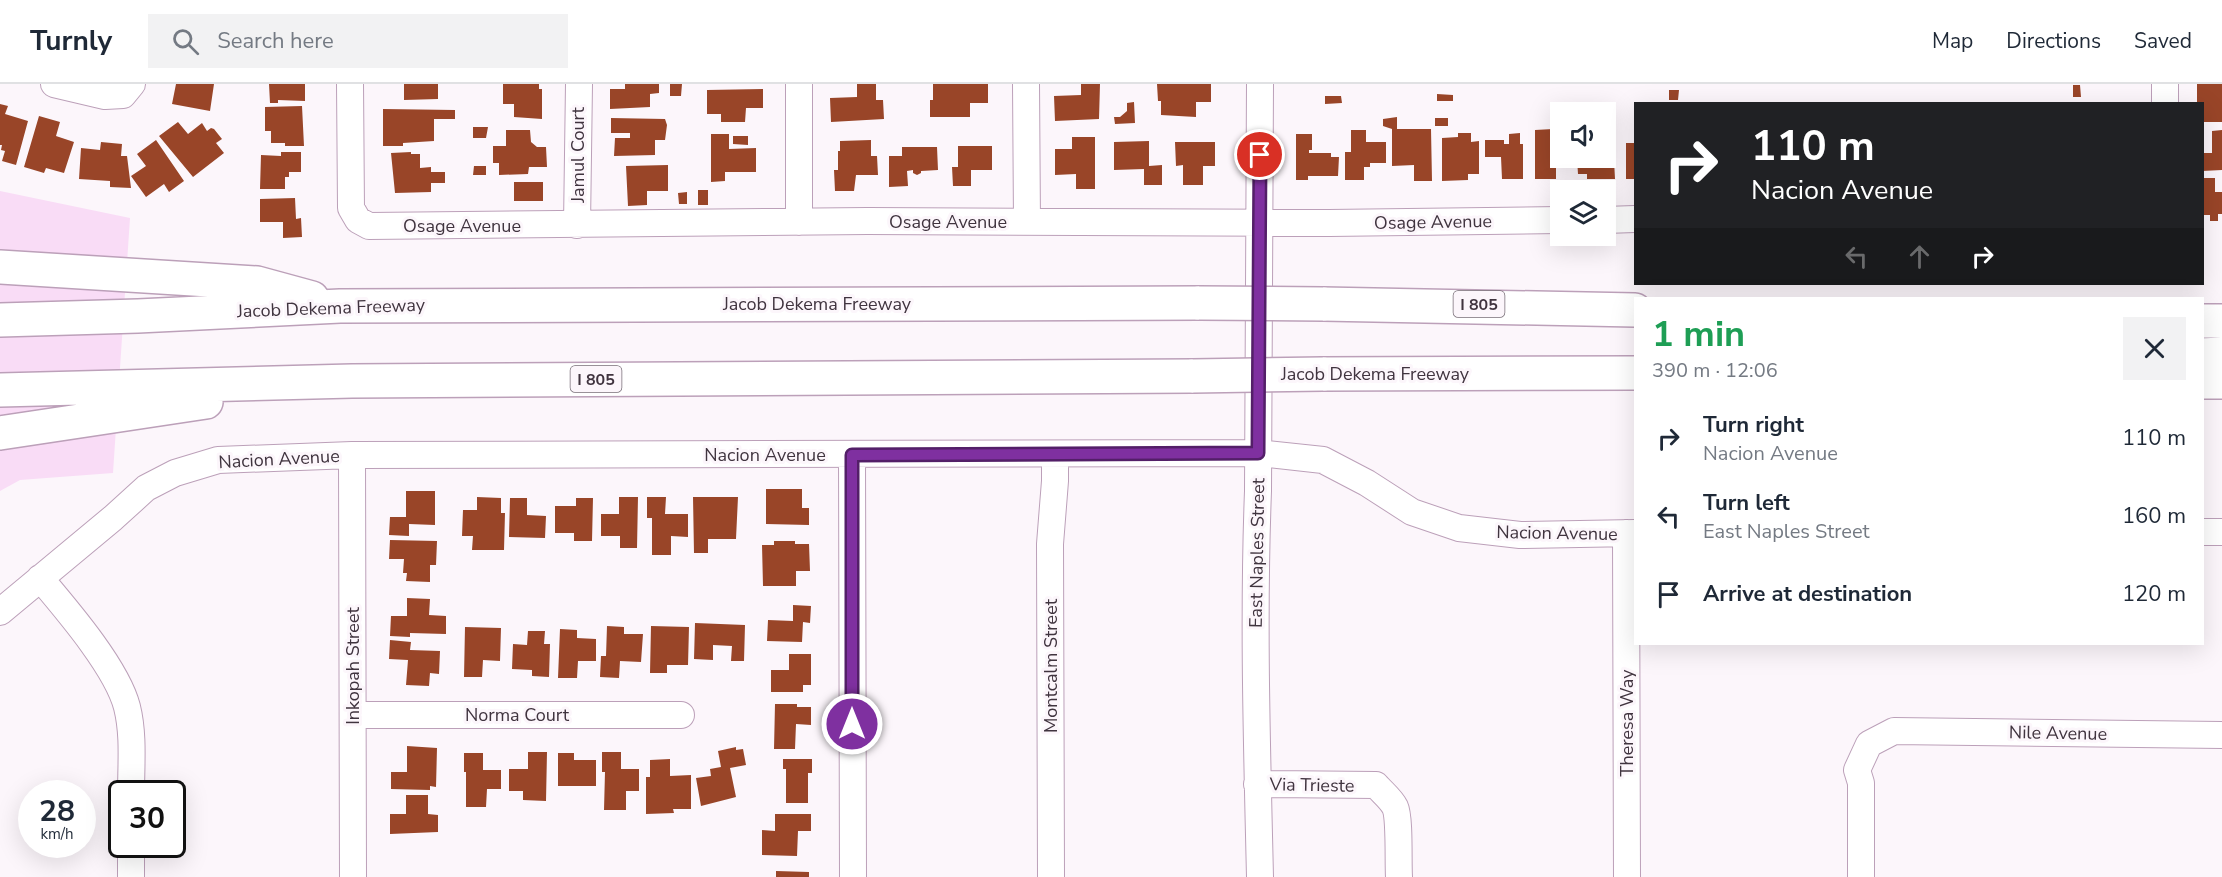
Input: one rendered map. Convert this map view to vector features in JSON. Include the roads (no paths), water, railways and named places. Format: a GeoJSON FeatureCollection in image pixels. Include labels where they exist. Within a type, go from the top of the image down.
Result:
{"type":"FeatureCollection","features":[{"type":"Feature","properties":{"kind":"highway"},"geometry":{"type":"LineString","coordinates":[[0,267],[257,283],[340,306]]}},
{"type":"Feature","properties":{"kind":"highway"},"geometry":{"type":"LineString","coordinates":[[1323,304],[1634,310]]}},
{"type":"Feature","properties":{"kind":"highway","name":"Jacob Dekema Freeway"},"geometry":{"type":"LineString","coordinates":[[0,320],[340,306],[1634,304]]}},
{"type":"Feature","properties":{"kind":"highway"},"geometry":{"type":"LineString","coordinates":[[2204,304],[2222,304]]}},
{"type":"Feature","properties":{"kind":"highway"},"geometry":{"type":"LineString","coordinates":[[2204,321],[2222,321]]}},
{"type":"Feature","properties":{"kind":"highway"},"geometry":{"type":"LineString","coordinates":[[2204,355],[2222,354]]}},
{"type":"Feature","properties":{"kind":"highway","name":"Jacob Dekema Freeway"},"geometry":{"type":"LineString","coordinates":[[0,390],[352,381],[1634,373]]}},
{"type":"Feature","properties":{"kind":"highway"},"geometry":{"type":"LineString","coordinates":[[0,433],[352,381]]}},
{"type":"Feature","properties":{"kind":"highway"},"geometry":{"type":"LineString","coordinates":[[2204,382],[2222,382]]}},
{"type":"Feature","properties":{"kind":"street"},"geometry":{"type":"LineString","coordinates":[[54,84],[105,96],[123,94],[132,84]]}},
{"type":"Feature","properties":{"kind":"street","name":"Osage Avenue"},"geometry":{"type":"LineString","coordinates":[[350,84],[350,201],[358,220],[369,226],[799,222],[1259,221],[1329,223],[1550,220]]}},
{"type":"Feature","properties":{"kind":"street","name":"Jamul Court"},"geometry":{"type":"LineString","coordinates":[[577,225],[579,84]]}},
{"type":"Feature","properties":{"kind":"street"},"geometry":{"type":"LineString","coordinates":[[799,84],[799,222]]}},
{"type":"Feature","properties":{"kind":"street"},"geometry":{"type":"LineString","coordinates":[[1026,84],[1027,222]]}},
{"type":"Feature","properties":{"kind":"street","name":"East Naples Street"},"geometry":{"type":"LineString","coordinates":[[1260,84],[1256,553],[1257,784],[1260,877]]}},
{"type":"Feature","properties":{"kind":"street"},"geometry":{"type":"LineString","coordinates":[[2165,84],[2165,102]]}},
{"type":"Feature","properties":{"kind":"street"},"geometry":{"type":"LineString","coordinates":[[1616,220],[1634,219]]}},
{"type":"Feature","properties":{"kind":"street","name":"Nacion Avenue"},"geometry":{"type":"LineString","coordinates":[[0,612],[146,488],[175,473],[218,460],[352,455],[1258,453],[1323,460],[1367,483],[1412,512],[1459,528],[1520,535],[1631,533]]}},
{"type":"Feature","properties":{"kind":"street","name":"Inkopah Street"},"geometry":{"type":"LineString","coordinates":[[352,455],[353,877]]}},
{"type":"Feature","properties":{"kind":"street"},"geometry":{"type":"LineString","coordinates":[[852,455],[853,877]]}},
{"type":"Feature","properties":{"kind":"street","name":"Montcalm Street"},"geometry":{"type":"LineString","coordinates":[[1051,877],[1050,544],[1055,455]]}},
{"type":"Feature","properties":{"kind":"street"},"geometry":{"type":"LineString","coordinates":[[2204,532],[2222,532]]}},
{"type":"Feature","properties":{"kind":"street","name":"Theresa Way"},"geometry":{"type":"LineString","coordinates":[[1627,877],[1631,533]]}},
{"type":"Feature","properties":{"kind":"street"},"geometry":{"type":"LineString","coordinates":[[40,578],[108,667],[120,689],[131,728],[131,780]]}},
{"type":"Feature","properties":{"kind":"street","name":"Norma Court"},"geometry":{"type":"LineString","coordinates":[[353,715],[681,715]]}},
{"type":"Feature","properties":{"kind":"street","name":"Nile Avenue"},"geometry":{"type":"LineString","coordinates":[[1861,877],[1861,783],[1857,770],[1869,744],[1894,731],[2222,735]]}},
{"type":"Feature","properties":{"kind":"street","name":"Via Trieste"},"geometry":{"type":"LineString","coordinates":[[1257,784],[1376,785],[1394,806],[1399,820],[1397,831],[1399,877]]}},
{"type":"Feature","properties":{"kind":"street"},"geometry":{"type":"LineString","coordinates":[[131,858],[131,877]]}}]}
